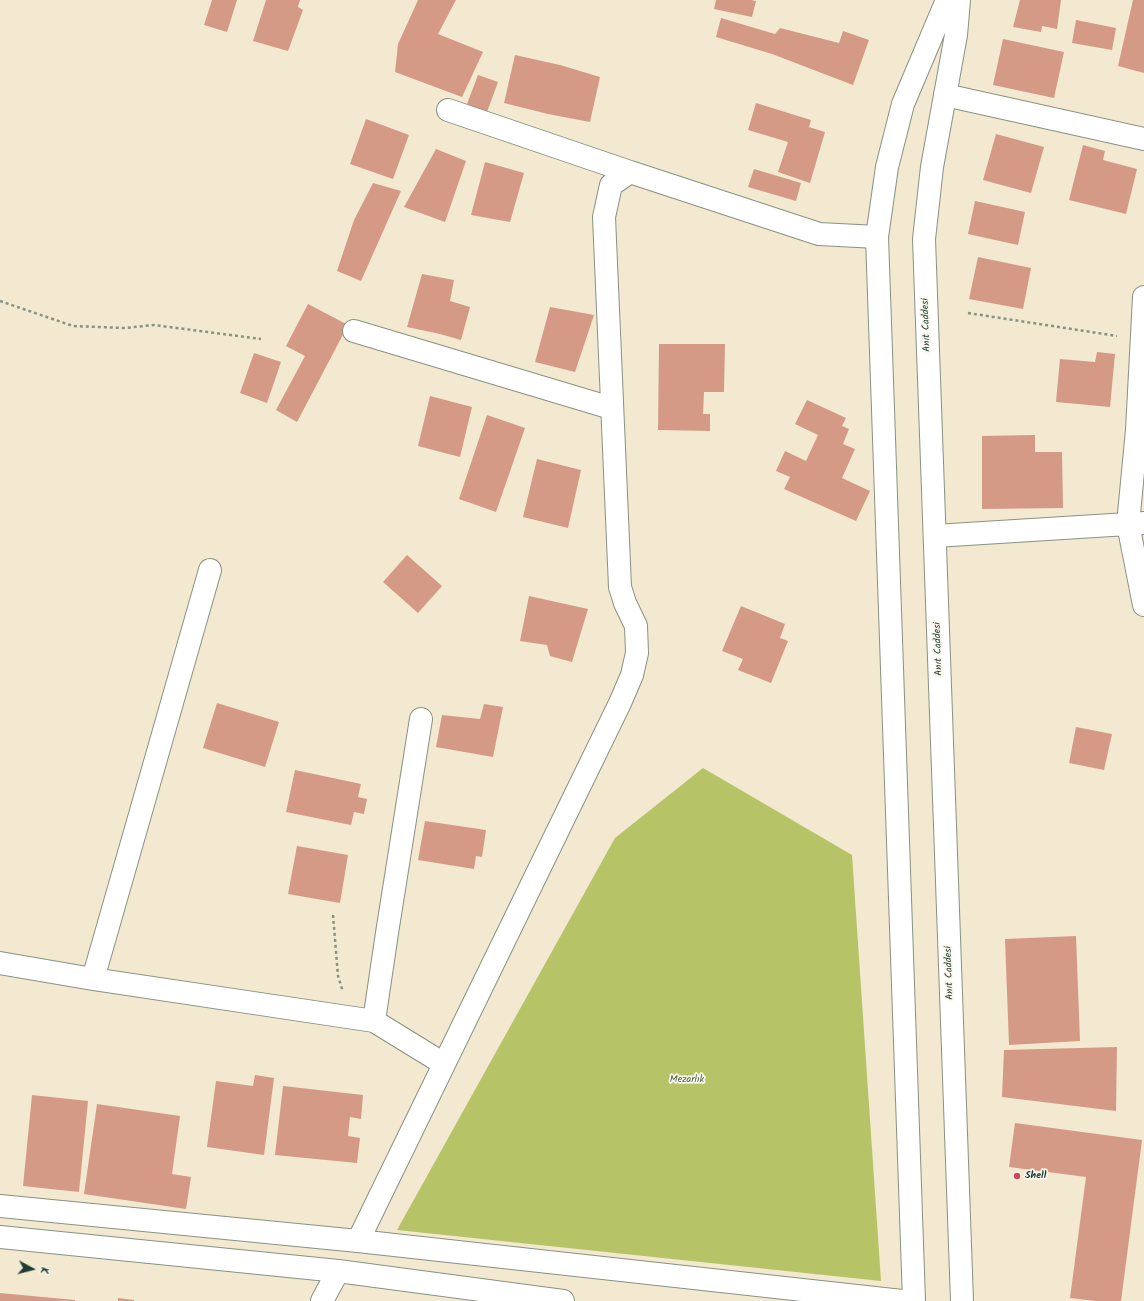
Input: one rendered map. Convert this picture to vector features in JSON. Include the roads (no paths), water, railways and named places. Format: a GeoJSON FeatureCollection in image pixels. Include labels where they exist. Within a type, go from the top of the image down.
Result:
{"type":"FeatureCollection","features":[{"type":"Feature","properties":{"kind":"main road"},"geometry":{"type":"LineString","coordinates":[[914,1301],[877,237],[887,167],[903,104],[947,0]]}},
{"type":"Feature","properties":{"kind":"main road","name":"Anıt Caddesi"},"geometry":{"type":"LineString","coordinates":[[959,0],[956,35],[932,167],[924,239],[962,1301]]}},
{"type":"Feature","properties":{"kind":"main road"},"geometry":{"type":"LineString","coordinates":[[945,94],[1144,139]]}},
{"type":"Feature","properties":{"kind":"main road"},"geometry":{"type":"LineString","coordinates":[[448,110],[819,234],[877,237]]}},
{"type":"Feature","properties":{"kind":"main road"},"geometry":{"type":"LineString","coordinates":[[358,1241],[617,710],[632,676],[637,652],[636,626],[625,603],[620,587],[611,408],[604,217],[611,185],[630,172]]}},
{"type":"Feature","properties":{"kind":"main road"},"geometry":{"type":"LineString","coordinates":[[1144,297],[1137,430],[1136,523],[1144,605]]}},
{"type":"Feature","properties":{"kind":"main road"},"geometry":{"type":"LineString","coordinates":[[354,331],[611,408]]}},
{"type":"Feature","properties":{"kind":"main road"},"geometry":{"type":"LineString","coordinates":[[935,536],[1136,523]]}},
{"type":"Feature","properties":{"kind":"main road"},"geometry":{"type":"LineString","coordinates":[[93,979],[210,570]]}},
{"type":"Feature","properties":{"kind":"main road"},"geometry":{"type":"LineString","coordinates":[[374,1021],[421,719]]}},
{"type":"Feature","properties":{"kind":"main road"},"geometry":{"type":"LineString","coordinates":[[0,963],[93,979],[374,1021],[444,1064]]}},
{"type":"Feature","properties":{"kind":"main road"},"geometry":{"type":"LineString","coordinates":[[0,1206],[358,1241],[902,1301]]}},
{"type":"Feature","properties":{"kind":"main road"},"geometry":{"type":"LineString","coordinates":[[0,1237],[338,1271],[563,1301]]}},
{"type":"Feature","properties":{"kind":"main road"},"geometry":{"type":"LineString","coordinates":[[322,1301],[338,1271]]}},
{"type":"Feature","properties":{"kind":"place","name":"Shell"},"geometry":{"type":"Point","coordinates":[1017,1176]}},
{"type":"Feature","properties":{"kind":"park label","name":"Mezarlık"},"geometry":{"type":"Point","coordinates":[687,1080]}}]}
